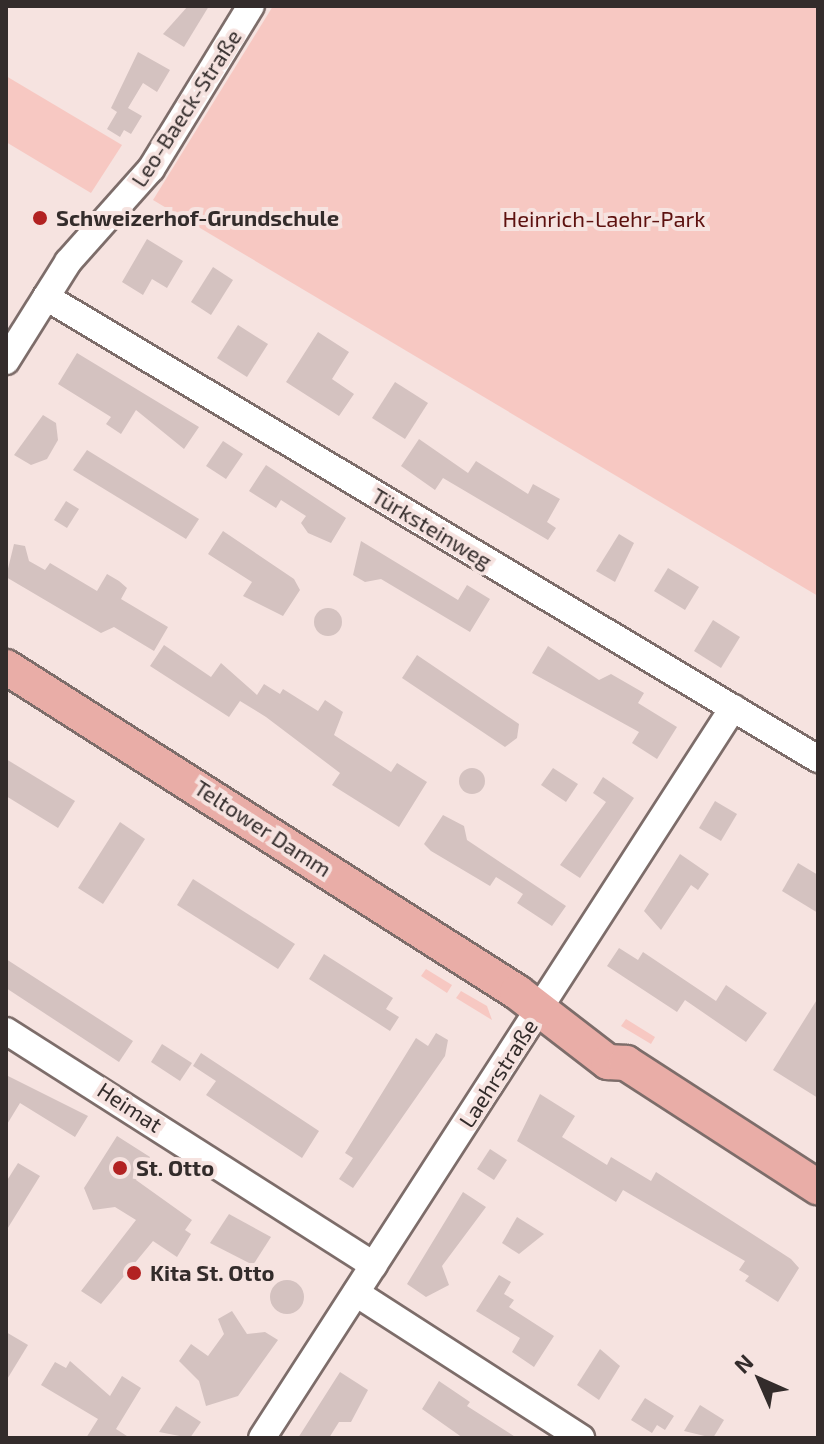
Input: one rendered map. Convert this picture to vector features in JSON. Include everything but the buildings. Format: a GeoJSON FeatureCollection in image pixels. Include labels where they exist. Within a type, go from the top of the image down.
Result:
{"type":"FeatureCollection","features":[{"type":"Feature","properties":{"kind":"main road","name":"Teltower Damm"},"geometry":{"type":"LineString","coordinates":[[6,667],[533,1003],[619,1046],[626,1063],[818,1187]]}},
{"type":"Feature","properties":{"kind":"street","name":"Leo-Baeck-Straße"},"geometry":{"type":"LineString","coordinates":[[6,361],[77,250],[151,169],[251,6]]}},
{"type":"Feature","properties":{"kind":"street","name":"Türksteinweg"},"geometry":{"type":"LineString","coordinates":[[46,297],[818,759]]}},
{"type":"Feature","properties":{"kind":"street","name":"Laehrstraße"},"geometry":{"type":"LineString","coordinates":[[262,1438],[374,1265],[533,1003],[733,708]]}},
{"type":"Feature","properties":{"kind":"street","name":"Heimat"},"geometry":{"type":"LineString","coordinates":[[6,1031],[374,1265]]}},
{"type":"Feature","properties":{"kind":"street"},"geometry":{"type":"LineString","coordinates":[[356,1293],[581,1438]]}},
{"type":"Feature","properties":{"kind":"green space","name":"Heinrich-Laehr-Park"},"geometry":{"type":"Polygon","coordinates":[[[273,6],[818,6],[818,596],[153,200],[273,6]]]}},
{"type":"Feature","properties":{"kind":"green space"},"geometry":{"type":"Polygon","coordinates":[[[6,76],[122,145],[91,193],[6,142],[6,76]]]}},
{"type":"Feature","properties":{"kind":"green space"},"geometry":{"type":"Polygon","coordinates":[[[426,969],[452,985],[447,993],[421,976],[426,969]]]}},
{"type":"Feature","properties":{"kind":"green space"},"geometry":{"type":"Polygon","coordinates":[[[461,991],[487,1006],[492,1020],[456,998],[461,991]]]}},
{"type":"Feature","properties":{"kind":"green space"},"geometry":{"type":"Polygon","coordinates":[[[626,1019],[655,1037],[651,1044],[621,1026],[626,1019]]]}},
{"type":"Feature","properties":{"kind":"place","name":"Schweizerhof-Grundschule"},"geometry":{"type":"Point","coordinates":[40,218]}},
{"type":"Feature","properties":{"kind":"place","name":"St. Otto"},"geometry":{"type":"Point","coordinates":[120,1168]}},
{"type":"Feature","properties":{"kind":"place","name":"Kita St. Otto"},"geometry":{"type":"Point","coordinates":[134,1273]}}]}
